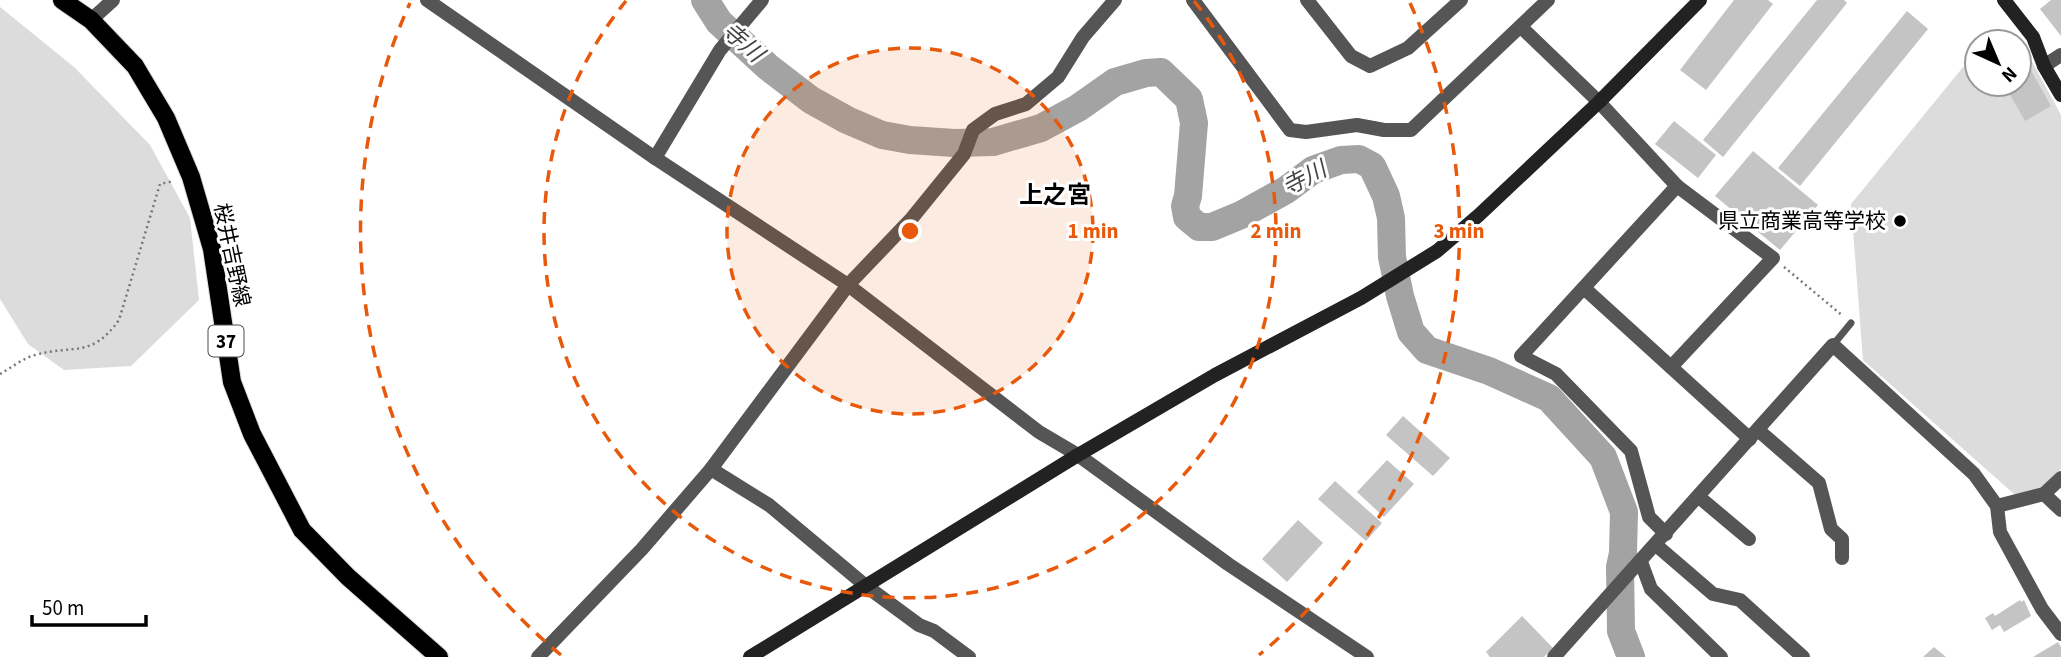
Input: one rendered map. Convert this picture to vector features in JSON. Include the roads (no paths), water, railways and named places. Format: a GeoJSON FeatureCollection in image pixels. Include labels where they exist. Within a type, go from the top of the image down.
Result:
{"type":"FeatureCollection","features":[{"type":"Feature","properties":{"kind":"main road","name":"桜井吉野線"},"geometry":{"type":"LineString","coordinates":[[62,0],[91,20],[135,66],[166,118],[191,177],[212,249],[232,382],[251,434],[302,530],[348,576],[439,657]]}},
{"type":"Feature","properties":{"kind":"street"},"geometry":{"type":"LineString","coordinates":[[91,20],[113,0]]}},
{"type":"Feature","properties":{"kind":"street"},"geometry":{"type":"LineString","coordinates":[[427,0],[655,158],[848,285],[1039,432],[1078,455],[1228,564],[1367,657]]}},
{"type":"Feature","properties":{"kind":"street"},"geometry":{"type":"LineString","coordinates":[[655,158],[720,50],[762,0]]}},
{"type":"Feature","properties":{"kind":"street"},"geometry":{"type":"LineString","coordinates":[[538,657],[642,550],[711,468],[848,285],[912,218],[964,154],[974,130],[995,114],[1026,104],[1058,77],[1083,37],[1115,0]]}},
{"type":"Feature","properties":{"kind":"street"},"geometry":{"type":"LineString","coordinates":[[1194,0],[1290,130],[1306,132],[1357,125],[1411,131],[1548,0]]}},
{"type":"Feature","properties":{"kind":"street"},"geometry":{"type":"LineString","coordinates":[[1307,0],[1351,56],[1370,66],[1408,48],[1446,6],[1461,0]]}},
{"type":"Feature","properties":{"kind":"street"},"geometry":{"type":"LineString","coordinates":[[750,657],[1078,455],[1215,375],[1361,299],[1437,251],[1599,102],[1700,0]]}},
{"type":"Feature","properties":{"kind":"street"},"geometry":{"type":"LineString","coordinates":[[2004,0],[2033,37],[2044,66],[2061,95]]}},
{"type":"Feature","properties":{"kind":"street"},"geometry":{"type":"LineString","coordinates":[[1521,27],[1599,102],[1677,186],[1773,258],[1671,367]]}},
{"type":"Feature","properties":{"kind":"street"},"geometry":{"type":"LineString","coordinates":[[2044,66],[2061,55]]}},
{"type":"Feature","properties":{"kind":"street"},"geometry":{"type":"LineString","coordinates":[[1666,534],[1649,517],[1632,451],[1556,374],[1521,356],[1677,186]]}},
{"type":"Feature","properties":{"kind":"street"},"geometry":{"type":"LineString","coordinates":[[1584,288],[1671,367],[1819,482],[1831,529],[1842,539],[1842,558]]}},
{"type":"Feature","properties":{"kind":"street"},"geometry":{"type":"LineString","coordinates":[[1554,657],[1833,345],[1974,474],[1997,506],[2000,532],[2042,609],[2061,634]]}},
{"type":"Feature","properties":{"kind":"street"},"geometry":{"type":"LineString","coordinates":[[711,468],[769,505],[866,586],[969,657]]}},
{"type":"Feature","properties":{"kind":"street"},"geometry":{"type":"LineString","coordinates":[[1997,506],[2044,494],[2061,478]]}},
{"type":"Feature","properties":{"kind":"street"},"geometry":{"type":"LineString","coordinates":[[2044,494],[2061,510]]}},
{"type":"Feature","properties":{"kind":"street"},"geometry":{"type":"LineString","coordinates":[[1699,497],[1749,539]]}},
{"type":"Feature","properties":{"kind":"street"},"geometry":{"type":"LineString","coordinates":[[1656,545],[1713,594],[1740,600],[1804,657]]}},
{"type":"Feature","properties":{"kind":"street"},"geometry":{"type":"LineString","coordinates":[[1641,562],[1651,589],[1721,657]]}},
{"type":"Feature","properties":{"kind":"lane"},"geometry":{"type":"LineString","coordinates":[[1833,345],[1851,323]]}},
{"type":"Feature","properties":{"kind":"waterway","name":"寺川"},"geometry":{"type":"LineString","coordinates":[[705,0],[719,22],[768,67],[811,100],[882,135],[910,140],[993,142],[1041,128],[1078,108],[1115,82],[1146,73],[1161,72],[1189,99],[1194,123],[1185,206],[1187,217],[1199,227],[1212,227],[1241,215],[1286,190],[1313,170],[1341,160],[1359,159],[1372,166],[1386,196],[1391,218],[1392,257],[1411,332],[1427,350],[1489,371],[1549,398],[1603,457],[1624,512],[1620,567],[1621,631],[1631,657]]}},
{"type":"Feature","properties":{"kind":"place","name":"県立商業高等学校"},"geometry":{"type":"Point","coordinates":[1900,221]}},
{"type":"Feature","properties":{"kind":"district","name":"上之宮"},"geometry":{"type":"Point","coordinates":[1055,195]}}]}
